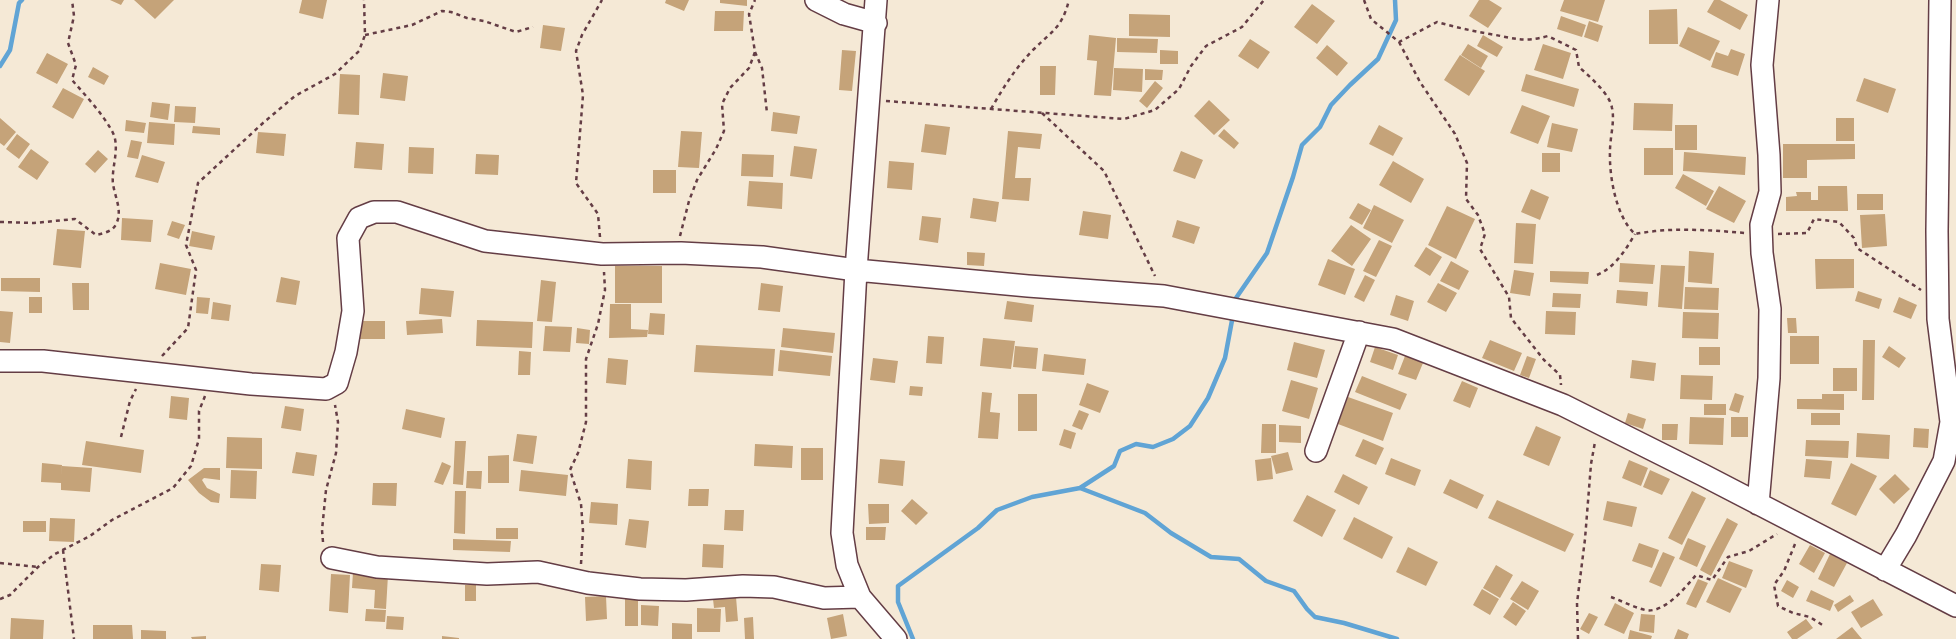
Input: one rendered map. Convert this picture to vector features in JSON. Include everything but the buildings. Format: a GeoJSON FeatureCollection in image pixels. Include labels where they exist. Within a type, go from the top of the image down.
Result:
{"type":"FeatureCollection","features":[{"type":"Feature","properties":{"kind":"street"},"geometry":{"type":"LineString","coordinates":[[816,0],[844,14],[876,23]]}},
{"type":"Feature","properties":{"kind":"street"},"geometry":{"type":"LineString","coordinates":[[876,0],[876,23],[856,270],[842,533],[847,565],[860,597],[896,639]]}},
{"type":"Feature","properties":{"kind":"street"},"geometry":{"type":"LineString","coordinates":[[1758,504],[1769,378],[1770,309],[1761,234],[1761,225],[1770,192],[1762,65],[1768,0]]}},
{"type":"Feature","properties":{"kind":"street"},"geometry":{"type":"LineString","coordinates":[[1885,570],[1906,535],[1944,461],[1951,422],[1938,319],[1937,231],[1940,0]]}},
{"type":"Feature","properties":{"kind":"street"},"geometry":{"type":"LineString","coordinates":[[0,360],[43,362],[326,389],[337,382],[346,352],[352,311],[348,238],[359,218],[374,212],[397,212],[485,241],[602,254],[680,252],[762,257],[856,270],[1164,296],[1393,339],[1563,405],[1956,606]]}},
{"type":"Feature","properties":{"kind":"street"},"geometry":{"type":"LineString","coordinates":[[1316,451],[1360,332]]}},
{"type":"Feature","properties":{"kind":"street"},"geometry":{"type":"LineString","coordinates":[[332,558],[377,567],[417,570],[487,574],[538,572],[581,581],[640,589],[686,590],[743,586],[774,587],[824,598],[860,597]]}},
{"type":"Feature","properties":{"kind":"path"},"geometry":{"type":"LineString","coordinates":[[0,222],[75,219],[96,235],[107,233],[117,224],[120,213],[113,184],[117,147],[113,133],[72,80],[76,65],[68,43],[74,16],[72,0]]}},
{"type":"Feature","properties":{"kind":"path"},"geometry":{"type":"LineString","coordinates":[[121,437],[130,401],[144,373],[169,350],[188,328],[196,270],[186,245],[198,184],[263,123],[295,96],[334,74],[359,51],[365,35],[364,0]]}},
{"type":"Feature","properties":{"kind":"path"},"geometry":{"type":"LineString","coordinates":[[581,581],[582,504],[570,470],[578,453],[586,422],[586,359],[598,324],[605,290],[598,214],[576,183],[583,95],[576,51],[582,35],[602,0]]}},
{"type":"Feature","properties":{"kind":"path"},"geometry":{"type":"LineString","coordinates":[[755,0],[749,14],[756,52],[762,68],[767,94],[767,113]]}},
{"type":"Feature","properties":{"kind":"path"},"geometry":{"type":"LineString","coordinates":[[991,109],[1006,82],[1034,49],[1054,32],[1066,12],[1069,0]]}},
{"type":"Feature","properties":{"kind":"path"},"geometry":{"type":"LineString","coordinates":[[870,99],[1124,120],[1155,110],[1179,89],[1191,66],[1206,46],[1242,27],[1264,0]]}},
{"type":"Feature","properties":{"kind":"path"},"geometry":{"type":"LineString","coordinates":[[1364,0],[1371,19],[1399,42],[1420,82],[1455,134],[1467,163],[1466,199],[1478,215],[1485,234],[1480,249],[1509,297],[1511,318],[1544,360],[1560,375],[1563,405]]}},
{"type":"Feature","properties":{"kind":"path"},"geometry":{"type":"LineString","coordinates":[[365,35],[412,25],[442,11],[484,21],[516,32],[533,27]]}},
{"type":"Feature","properties":{"kind":"path"},"geometry":{"type":"LineString","coordinates":[[1399,42],[1437,22],[1512,40],[1537,39],[1548,36],[1576,50],[1579,67],[1597,82],[1612,107],[1610,152],[1613,182],[1621,216],[1628,229],[1634,234]]}},
{"type":"Feature","properties":{"kind":"path"},"geometry":{"type":"LineString","coordinates":[[680,252],[680,233],[689,201],[724,131],[722,104],[730,88],[749,68],[756,52]]}},
{"type":"Feature","properties":{"kind":"path"},"geometry":{"type":"LineString","coordinates":[[1041,112],[1104,171],[1164,296]]}},
{"type":"Feature","properties":{"kind":"path"},"geometry":{"type":"LineString","coordinates":[[1597,275],[1608,271],[1623,253],[1634,234],[1656,230],[1705,229],[1761,234],[1807,233],[1814,219],[1839,222],[1854,238],[1857,248],[1924,293],[1938,295]]}},
{"type":"Feature","properties":{"kind":"path"},"geometry":{"type":"LineString","coordinates":[[0,599],[10,595],[38,567],[62,550],[90,536],[112,520],[173,488],[191,466],[198,439],[199,411],[207,393],[216,380]]}},
{"type":"Feature","properties":{"kind":"path"},"geometry":{"type":"LineString","coordinates":[[331,386],[338,422],[336,453],[326,490],[322,530],[323,546],[332,558]]}},
{"type":"Feature","properties":{"kind":"path"},"geometry":{"type":"LineString","coordinates":[[1578,639],[1577,603],[1592,464],[1599,423]]}},
{"type":"Feature","properties":{"kind":"path"},"geometry":{"type":"LineString","coordinates":[[1611,597],[1647,610],[1665,605],[1683,590],[1696,575],[1712,580],[1728,557],[1749,551],[1774,538],[1795,523]]}},
{"type":"Feature","properties":{"kind":"path"},"geometry":{"type":"LineString","coordinates":[[1795,523],[1794,546],[1784,571],[1774,585],[1778,606],[1793,613],[1810,617],[1824,626]]}},
{"type":"Feature","properties":{"kind":"path"},"geometry":{"type":"LineString","coordinates":[[62,550],[74,639]]}},
{"type":"Feature","properties":{"kind":"path"},"geometry":{"type":"LineString","coordinates":[[0,564],[38,567]]}},
{"type":"Feature","properties":{"kind":"waterway"},"geometry":{"type":"LineString","coordinates":[[0,66],[10,50],[19,3],[22,0]]}},
{"type":"Feature","properties":{"kind":"waterway"},"geometry":{"type":"LineString","coordinates":[[1235,305],[1236,298],[1267,253],[1302,145],[1320,127],[1331,105],[1378,59],[1396,20],[1395,0]]}},
{"type":"Feature","properties":{"kind":"waterway"},"geometry":{"type":"LineString","coordinates":[[913,639],[898,602],[898,586],[978,528],[997,510],[1032,497],[1080,488],[1114,466],[1120,451],[1136,444],[1153,447],[1173,439],[1190,426],[1208,398],[1225,358],[1233,315]]}},
{"type":"Feature","properties":{"kind":"waterway"},"geometry":{"type":"LineString","coordinates":[[1080,488],[1145,513],[1171,533],[1211,557],[1239,559],[1266,581],[1294,591],[1315,617],[1344,623],[1397,639]]}}]}
